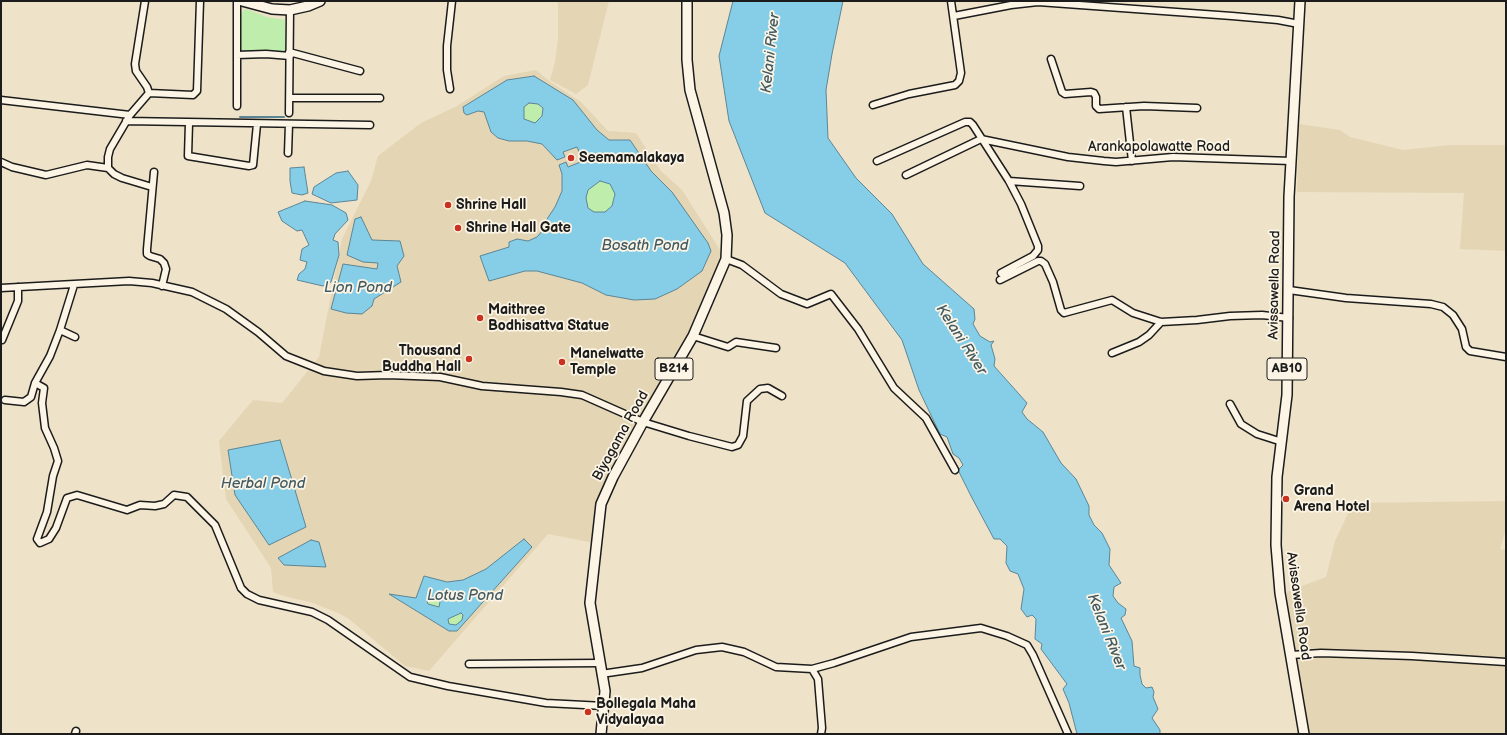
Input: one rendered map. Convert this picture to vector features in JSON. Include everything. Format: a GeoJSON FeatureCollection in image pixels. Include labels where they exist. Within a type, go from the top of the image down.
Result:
{"type":"FeatureCollection","features":[{"type":"Feature","properties":{"kind":"main road"},"geometry":{"type":"LineString","coordinates":[[242,1],[272,9],[290,10],[308,6],[320,1]]}},
{"type":"Feature","properties":{"kind":"main road","name":"Biyagama Road"},"geometry":{"type":"LineString","coordinates":[[601,734],[605,691],[590,603],[601,509],[610,482],[693,336],[726,259],[727,235],[724,214],[690,90],[687,60],[687,1]]}},
{"type":"Feature","properties":{"kind":"main road","name":"Avissawella Road"},"geometry":{"type":"LineString","coordinates":[[1300,1],[1291,161],[1287,395],[1278,477],[1276,545],[1280,593],[1304,734]]}},
{"type":"Feature","properties":{"kind":"street"},"geometry":{"type":"LineString","coordinates":[[145,1],[135,64],[136,70],[149,92]]}},
{"type":"Feature","properties":{"kind":"street"},"geometry":{"type":"LineString","coordinates":[[149,92],[193,95],[197,91],[200,1]]}},
{"type":"Feature","properties":{"kind":"street"},"geometry":{"type":"LineString","coordinates":[[237,1],[237,106]]}},
{"type":"Feature","properties":{"kind":"street"},"geometry":{"type":"LineString","coordinates":[[450,89],[447,70],[447,46],[452,1]]}},
{"type":"Feature","properties":{"kind":"street"},"geometry":{"type":"LineString","coordinates":[[873,105],[909,94],[955,85],[959,81],[961,74],[951,1]]}},
{"type":"Feature","properties":{"kind":"street"},"geometry":{"type":"LineString","coordinates":[[954,16],[1011,5],[1038,2],[1278,20],[1299,24]]}},
{"type":"Feature","properties":{"kind":"street"},"geometry":{"type":"LineString","coordinates":[[289,113],[290,10]]}},
{"type":"Feature","properties":{"kind":"street"},"geometry":{"type":"LineString","coordinates":[[237,55],[289,54],[360,71]]}},
{"type":"Feature","properties":{"kind":"street"},"geometry":{"type":"LineString","coordinates":[[1051,59],[1062,92],[1065,94],[1094,93],[1096,97],[1096,106],[1099,109],[1126,107],[1197,108]]}},
{"type":"Feature","properties":{"kind":"street"},"geometry":{"type":"LineString","coordinates":[[108,168],[110,149],[130,114],[149,92]]}},
{"type":"Feature","properties":{"kind":"street"},"geometry":{"type":"LineString","coordinates":[[290,98],[380,98]]}},
{"type":"Feature","properties":{"kind":"street"},"geometry":{"type":"LineString","coordinates":[[1,100],[130,114]]}},
{"type":"Feature","properties":{"kind":"street"},"geometry":{"type":"LineString","coordinates":[[1126,107],[1132,161]]}},
{"type":"Feature","properties":{"kind":"street"},"geometry":{"type":"LineString","coordinates":[[126,121],[370,125]]}},
{"type":"Feature","properties":{"kind":"street"},"geometry":{"type":"LineString","coordinates":[[189,122],[188,156],[248,166],[253,165],[257,124]]}},
{"type":"Feature","properties":{"kind":"street"},"geometry":{"type":"LineString","coordinates":[[877,161],[965,122],[970,122],[1009,181],[1021,204],[1037,243],[1038,250],[1033,256],[1001,273]]}},
{"type":"Feature","properties":{"kind":"street"},"geometry":{"type":"LineString","coordinates":[[288,153],[289,124]]}},
{"type":"Feature","properties":{"kind":"street"},"geometry":{"type":"LineString","coordinates":[[906,175],[981,139]]}},
{"type":"Feature","properties":{"kind":"street","name":"Arankapolawatte Road"},"geometry":{"type":"LineString","coordinates":[[981,139],[1084,160],[1116,162],[1173,156],[1291,161]]}},
{"type":"Feature","properties":{"kind":"street"},"geometry":{"type":"LineString","coordinates":[[1,162],[12,167],[46,175],[87,165],[108,168],[114,174],[122,178],[152,187]]}},
{"type":"Feature","properties":{"kind":"street"},"geometry":{"type":"LineString","coordinates":[[154,172],[146,249],[147,254],[160,259],[164,263],[166,269],[162,286]]}},
{"type":"Feature","properties":{"kind":"street"},"geometry":{"type":"LineString","coordinates":[[1009,181],[1080,186]]}},
{"type":"Feature","properties":{"kind":"street"},"geometry":{"type":"LineString","coordinates":[[726,259],[742,265],[781,294],[807,304],[831,294],[858,329],[894,388],[926,418],[955,470]]}},
{"type":"Feature","properties":{"kind":"street"},"geometry":{"type":"LineString","coordinates":[[1000,280],[1041,260],[1045,264],[1061,310],[1064,313],[1112,300],[1133,313],[1161,322],[1230,316],[1262,315],[1289,318]]}},
{"type":"Feature","properties":{"kind":"street"},"geometry":{"type":"LineString","coordinates":[[1,288],[129,281],[192,292],[226,309],[258,332],[286,356],[324,371],[357,376],[388,375],[440,377],[482,386],[582,395],[643,422],[732,447],[738,445],[742,436],[747,401],[760,389],[768,388],[782,396]]}},
{"type":"Feature","properties":{"kind":"street"},"geometry":{"type":"LineString","coordinates":[[4,400],[24,402],[31,397],[35,383],[50,356],[60,330],[74,285]]}},
{"type":"Feature","properties":{"kind":"street"},"geometry":{"type":"LineString","coordinates":[[2,340],[18,301],[18,288]]}},
{"type":"Feature","properties":{"kind":"street"},"geometry":{"type":"LineString","coordinates":[[1289,290],[1346,298],[1431,304],[1443,307],[1453,315],[1462,329],[1466,347],[1470,351],[1506,357]]}},
{"type":"Feature","properties":{"kind":"street"},"geometry":{"type":"LineString","coordinates":[[1112,353],[1139,342],[1149,335],[1161,322]]}},
{"type":"Feature","properties":{"kind":"street"},"geometry":{"type":"LineString","coordinates":[[60,330],[75,337]]}},
{"type":"Feature","properties":{"kind":"street"},"geometry":{"type":"LineString","coordinates":[[693,336],[728,347],[736,342],[776,348]]}},
{"type":"Feature","properties":{"kind":"street"},"geometry":{"type":"LineString","coordinates":[[35,383],[44,388],[42,403],[45,428],[58,461],[53,476],[47,512],[37,539],[40,543],[49,539],[56,528],[68,498],[77,495],[127,510],[140,505],[155,506],[164,504],[174,495],[187,497],[215,525],[241,588],[247,594],[260,600],[312,612],[328,620],[410,677],[448,686],[546,703],[604,706]]}},
{"type":"Feature","properties":{"kind":"street"},"geometry":{"type":"LineString","coordinates":[[1230,404],[1241,424],[1257,434],[1282,442]]}},
{"type":"Feature","properties":{"kind":"street"},"geometry":{"type":"LineString","coordinates":[[601,674],[642,668],[696,650],[722,647],[744,652],[776,667],[812,669],[857,656],[911,637],[976,628],[985,629],[1007,636],[1027,645],[1033,655],[1068,734]]}},
{"type":"Feature","properties":{"kind":"street"},"geometry":{"type":"LineString","coordinates":[[1290,655],[1320,653],[1351,654],[1506,662]]}},
{"type":"Feature","properties":{"kind":"street"},"geometry":{"type":"LineString","coordinates":[[469,664],[600,663]]}},
{"type":"Feature","properties":{"kind":"street"},"geometry":{"type":"LineString","coordinates":[[812,669],[818,679],[822,728],[821,734]]}},
{"type":"Feature","properties":{"kind":"shaded area"},"geometry":{"type":"Polygon","coordinates":[[[558,1],[609,1],[588,85],[576,94],[550,80],[555,62],[558,40],[558,1]]]}},
{"type":"Feature","properties":{"kind":"shaded area"},"geometry":{"type":"Polygon","coordinates":[[[536,70],[552,83],[581,102],[608,131],[636,133],[661,171],[682,190],[722,253],[718,276],[692,335],[611,476],[594,543],[548,534],[429,671],[405,666],[349,619],[338,613],[313,603],[273,592],[271,568],[226,499],[219,441],[253,400],[282,403],[319,357],[342,239],[371,181],[378,156],[421,123],[457,106],[504,76],[536,70]]]}},
{"type":"Feature","properties":{"kind":"shaded area"},"geometry":{"type":"Polygon","coordinates":[[[1299,124],[1340,130],[1350,137],[1403,150],[1450,145],[1506,145],[1506,251],[1460,249],[1464,193],[1297,192],[1299,124]]]}},
{"type":"Feature","properties":{"kind":"shaded area"},"geometry":{"type":"Polygon","coordinates":[[[1506,501],[1506,529],[1500,549],[1506,550],[1506,734],[1309,734],[1286,592],[1326,577],[1335,541],[1353,503],[1506,501]]]}},
{"type":"Feature","properties":{"kind":"green space"},"geometry":{"type":"Polygon","coordinates":[[[246,9],[267,17],[285,20],[286,53],[239,52],[239,19],[243,11],[246,9]]]}},
{"type":"Feature","properties":{"kind":"green space"},"geometry":{"type":"Polygon","coordinates":[[[529,103],[538,104],[543,108],[542,116],[535,123],[524,120],[524,107],[529,103]]]}},
{"type":"Feature","properties":{"kind":"green space"},"geometry":{"type":"Polygon","coordinates":[[[600,181],[611,184],[615,194],[612,206],[605,212],[594,212],[588,208],[586,198],[588,190],[600,181]]]}},
{"type":"Feature","properties":{"kind":"green space"},"geometry":{"type":"Polygon","coordinates":[[[429,596],[438,598],[440,602],[439,607],[428,604],[427,601],[429,596]]]}},
{"type":"Feature","properties":{"kind":"green space"},"geometry":{"type":"Polygon","coordinates":[[[461,613],[463,615],[462,620],[456,625],[449,624],[448,619],[461,613]]]}},
{"type":"Feature","properties":{"kind":"water","name":"Kelani River"},"geometry":{"type":"Polygon","coordinates":[[[733,1],[843,1],[826,90],[828,138],[856,178],[892,214],[923,264],[974,309],[975,319],[973,324],[980,336],[990,342],[994,341],[991,345],[995,359],[994,366],[1027,403],[1022,412],[1027,419],[1043,432],[1061,463],[1076,479],[1089,506],[1089,515],[1094,525],[1102,533],[1110,549],[1109,565],[1121,583],[1114,587],[1113,596],[1118,603],[1126,609],[1125,615],[1121,618],[1132,641],[1134,666],[1140,668],[1142,684],[1146,688],[1152,687],[1154,692],[1153,697],[1158,709],[1152,718],[1160,730],[1160,734],[1077,734],[1069,703],[1063,689],[1067,684],[1041,649],[1042,644],[1035,639],[1036,619],[1032,615],[1027,617],[1021,609],[1024,589],[1018,574],[1010,571],[1006,563],[1007,546],[1000,539],[994,539],[971,496],[958,470],[963,465],[959,458],[953,454],[947,437],[940,434],[919,390],[902,340],[845,263],[765,213],[729,121],[719,56],[733,1]]]}},
{"type":"Feature","properties":{"kind":"water","name":"Bosath Pond"},"geometry":{"type":"Polygon","coordinates":[[[534,76],[573,100],[597,130],[609,140],[630,140],[651,171],[672,192],[708,243],[711,251],[702,271],[677,289],[655,299],[634,300],[606,295],[582,283],[537,271],[525,271],[489,281],[480,256],[509,247],[509,242],[517,239],[528,241],[537,237],[543,230],[545,222],[555,207],[562,191],[562,174],[559,165],[566,162],[568,167],[583,161],[577,147],[563,152],[565,157],[557,160],[542,144],[527,141],[509,141],[498,138],[491,132],[484,112],[478,111],[467,115],[464,113],[463,107],[507,80],[534,76]],[[529,103],[524,107],[524,119],[535,123],[542,116],[543,108],[538,104],[529,103]],[[600,181],[588,190],[586,198],[588,208],[594,212],[605,212],[612,206],[615,194],[610,184],[600,181]]]}},
{"type":"Feature","properties":{"kind":"water"},"geometry":{"type":"Polygon","coordinates":[[[304,167],[308,193],[302,195],[292,193],[290,168],[304,167]]]}},
{"type":"Feature","properties":{"kind":"water"},"geometry":{"type":"Polygon","coordinates":[[[348,171],[358,185],[357,200],[331,203],[312,194],[314,187],[336,173],[348,171]]]}},
{"type":"Feature","properties":{"kind":"water"},"geometry":{"type":"Polygon","coordinates":[[[305,201],[332,205],[346,213],[348,220],[335,234],[333,240],[338,242],[339,255],[331,282],[323,286],[297,280],[299,274],[305,269],[307,262],[300,260],[302,249],[309,245],[302,230],[297,231],[282,221],[278,212],[305,201]]]}},
{"type":"Feature","properties":{"kind":"water","name":"Lion Pond"},"geometry":{"type":"Polygon","coordinates":[[[361,217],[372,240],[400,241],[404,256],[397,266],[401,282],[374,299],[372,306],[362,314],[346,313],[331,309],[343,264],[377,269],[378,263],[363,262],[347,255],[355,219],[361,217]]]}},
{"type":"Feature","properties":{"kind":"water","name":"Herbal Pond"},"geometry":{"type":"Polygon","coordinates":[[[280,440],[306,527],[269,545],[235,495],[228,450],[280,440]]]}},
{"type":"Feature","properties":{"kind":"water","name":"Lotus Pond"},"geometry":{"type":"Polygon","coordinates":[[[524,539],[532,547],[457,631],[449,631],[389,594],[416,598],[424,576],[447,582],[463,580],[486,569],[524,539]],[[429,596],[427,601],[428,604],[439,607],[440,602],[438,598],[429,596]],[[461,613],[448,619],[449,624],[456,625],[462,620],[463,615],[461,613]]]}},
{"type":"Feature","properties":{"kind":"water"},"geometry":{"type":"Polygon","coordinates":[[[311,540],[319,542],[326,567],[284,565],[278,558],[311,540]]]}},
{"type":"Feature","properties":{"kind":"waterway"},"geometry":{"type":"LineString","coordinates":[[240,117],[284,117]]}},
{"type":"Feature","properties":{"kind":"place","name":"Seemamalakaya"},"geometry":{"type":"Point","coordinates":[571,158]}},
{"type":"Feature","properties":{"kind":"place","name":"Shrine Hall"},"geometry":{"type":"Point","coordinates":[448,205]}},
{"type":"Feature","properties":{"kind":"place","name":"Shrine Hall Gate"},"geometry":{"type":"Point","coordinates":[458,228]}},
{"type":"Feature","properties":{"kind":"place","name":"Maithree Bodhisattva Statue"},"geometry":{"type":"Point","coordinates":[480,318]}},
{"type":"Feature","properties":{"kind":"place","name":"Thousand Buddha Hall"},"geometry":{"type":"Point","coordinates":[469,359]}},
{"type":"Feature","properties":{"kind":"place","name":"Manelwatte Temple"},"geometry":{"type":"Point","coordinates":[562,362]}},
{"type":"Feature","properties":{"kind":"place","name":"Grand Arena Hotel"},"geometry":{"type":"Point","coordinates":[1286,499]}},
{"type":"Feature","properties":{"kind":"place","name":"Bollegala Maha Vidyalayaa"},"geometry":{"type":"Point","coordinates":[588,712]}}]}
